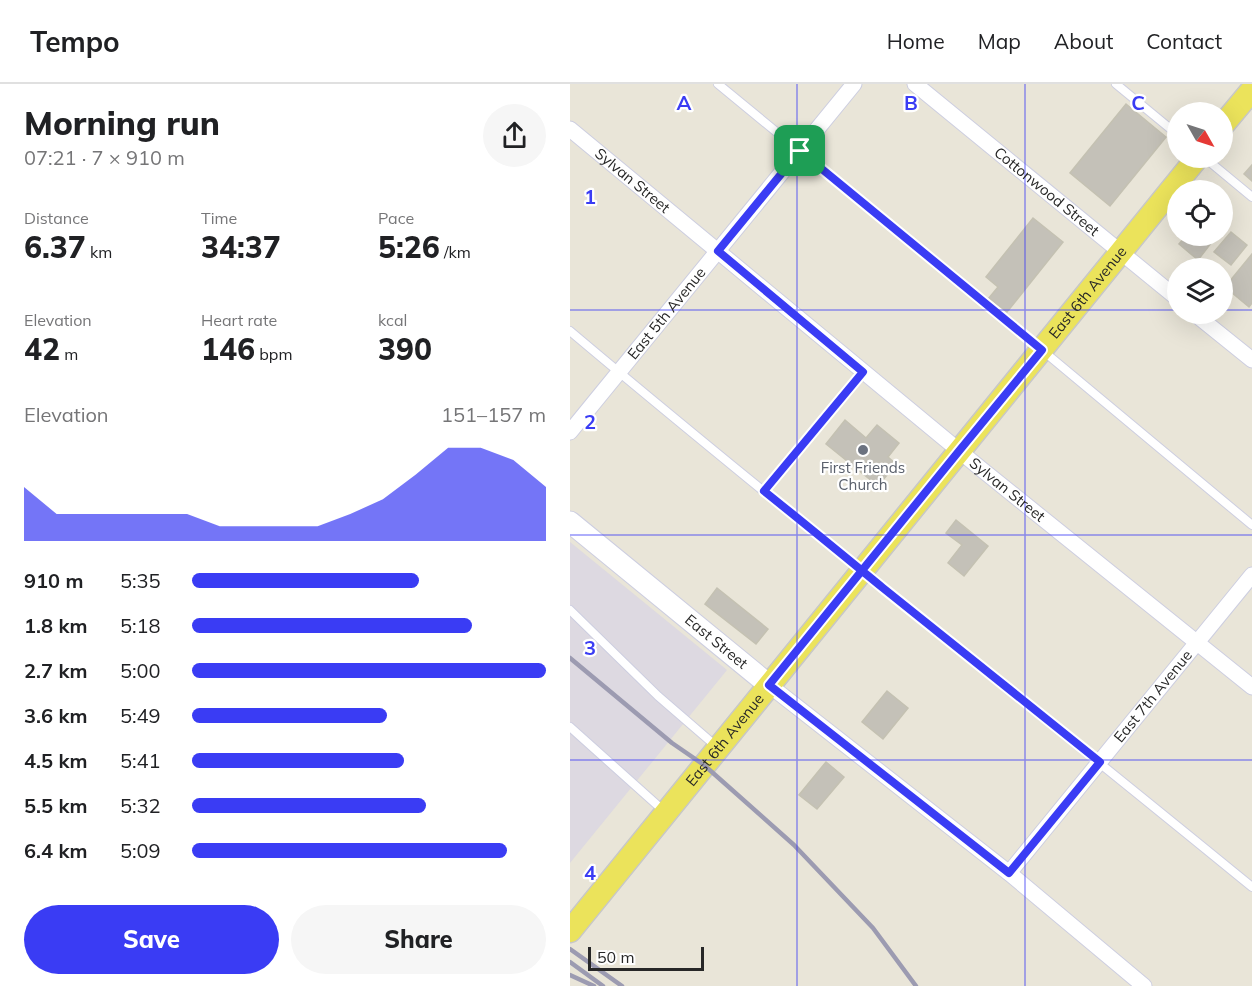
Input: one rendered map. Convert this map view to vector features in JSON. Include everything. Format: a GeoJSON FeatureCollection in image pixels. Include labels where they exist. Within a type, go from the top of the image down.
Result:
{"type":"FeatureCollection","features":[{"type":"Feature","properties":{"kind":"main road"},"geometry":{"type":"LineString","coordinates":[[1233,113],[1252,90]]}},
{"type":"Feature","properties":{"kind":"main road","name":"East 6th Avenue"},"geometry":{"type":"LineString","coordinates":[[570,931],[1189,168]]}},
{"type":"Feature","properties":{"kind":"street","name":"East 5th Avenue"},"geometry":{"type":"LineString","coordinates":[[570,432],[854,84]]}},
{"type":"Feature","properties":{"kind":"street","name":"Cottonwood Street"},"geometry":{"type":"LineString","coordinates":[[915,84],[1167,290]]}},
{"type":"Feature","properties":{"kind":"street","name":"Sylvan Street"},"geometry":{"type":"LineString","coordinates":[[570,129],[959,451],[1252,687]]}},
{"type":"Feature","properties":{"kind":"street"},"geometry":{"type":"LineString","coordinates":[[1208,324],[1252,360]]}},
{"type":"Feature","properties":{"kind":"street","name":"East Street"},"geometry":{"type":"LineString","coordinates":[[570,522],[769,685],[1009,873],[1144,986]]}},
{"type":"Feature","properties":{"kind":"street","name":"East 7th Avenue"},"geometry":{"type":"LineString","coordinates":[[1009,873],[1252,575]]}},
{"type":"Feature","properties":{"kind":"lane"},"geometry":{"type":"LineString","coordinates":[[718,84],[1252,525]]}},
{"type":"Feature","properties":{"kind":"lane"},"geometry":{"type":"LineString","coordinates":[[1116,84],[1167,126]]}},
{"type":"Feature","properties":{"kind":"lane"},"geometry":{"type":"LineString","coordinates":[[1217,168],[1252,197]]}},
{"type":"Feature","properties":{"kind":"lane"},"geometry":{"type":"LineString","coordinates":[[570,331],[1252,887]]}},
{"type":"Feature","properties":{"kind":"lane"},"geometry":{"type":"LineString","coordinates":[[764,491],[863,372]]}},
{"type":"Feature","properties":{"kind":"lane"},"geometry":{"type":"LineString","coordinates":[[570,610],[657,696],[718,748]]}},
{"type":"Feature","properties":{"kind":"lane"},"geometry":{"type":"LineString","coordinates":[[570,727],[666,812]]}},
{"type":"Feature","properties":{"kind":"shaded area"},"geometry":{"type":"Polygon","coordinates":[[[570,542],[727,670],[570,863],[570,542]]]}},
{"type":"Feature","properties":{"kind":"building"},"geometry":{"type":"Polygon","coordinates":[[[1126,104],[1166,137],[1110,206],[1070,173],[1126,104]]]}},
{"type":"Feature","properties":{"kind":"building"},"geometry":{"type":"Polygon","coordinates":[[[1252,165],[1252,181],[1244,174],[1252,165]]]}},
{"type":"Feature","properties":{"kind":"building"},"geometry":{"type":"Polygon","coordinates":[[[1033,218],[1063,242],[1007,312],[989,298],[998,287],[986,277],[1033,218]]]}},
{"type":"Feature","properties":{"kind":"building"},"geometry":{"type":"Polygon","coordinates":[[[1233,234],[1247,245],[1233,262],[1233,258],[1222,258],[1214,252],[1219,246],[1233,246],[1233,234]]]}},
{"type":"Feature","properties":{"kind":"building"},"geometry":{"type":"Polygon","coordinates":[[[1181,246],[1209,246],[1200,258],[1196,258],[1181,246]]]}},
{"type":"Feature","properties":{"kind":"building"},"geometry":{"type":"Polygon","coordinates":[[[1252,254],[1252,303],[1249,307],[1233,294],[1233,277],[1252,254]]]}},
{"type":"Feature","properties":{"kind":"building","name":"First Friends Church"},"geometry":{"type":"Polygon","coordinates":[[[845,420],[866,438],[877,425],[899,443],[888,457],[896,464],[878,486],[826,444],[845,420]]]}},
{"type":"Feature","properties":{"kind":"building"},"geometry":{"type":"Polygon","coordinates":[[[956,520],[988,546],[964,576],[948,563],[962,545],[946,533],[956,520]]]}},
{"type":"Feature","properties":{"kind":"building"},"geometry":{"type":"Polygon","coordinates":[[[717,588],[768,629],[756,644],[705,604],[717,588]]]}},
{"type":"Feature","properties":{"kind":"building"},"geometry":{"type":"Polygon","coordinates":[[[887,691],[908,708],[883,739],[862,722],[887,691]]]}},
{"type":"Feature","properties":{"kind":"building"},"geometry":{"type":"Polygon","coordinates":[[[826,762],[844,777],[817,809],[799,795],[826,762]]]}},
{"type":"Feature","properties":{"kind":"railway"},"geometry":{"type":"LineString","coordinates":[[570,658],[672,743],[704,765],[794,845],[873,928],[916,986]]}},
{"type":"Feature","properties":{"kind":"railway"},"geometry":{"type":"LineString","coordinates":[[570,949],[622,986]]}},
{"type":"Feature","properties":{"kind":"railway"},"geometry":{"type":"LineString","coordinates":[[570,962],[603,986]]}},
{"type":"Feature","properties":{"kind":"railway"},"geometry":{"type":"LineString","coordinates":[[570,975],[594,986]]}},
{"type":"Feature","properties":{"kind":"place","name":"First Friends Church"},"geometry":{"type":"Point","coordinates":[863,450]}},
{"type":"Feature","properties":{"kind":"route"},"geometry":{"type":"LineString","coordinates":[[800,151],[718,251],[863,372],[764,491],[835,549],[862,571],[883,588],[1100,762],[1009,873],[769,685],[862,571],[959,451],[1042,350],[800,151]]}}]}
